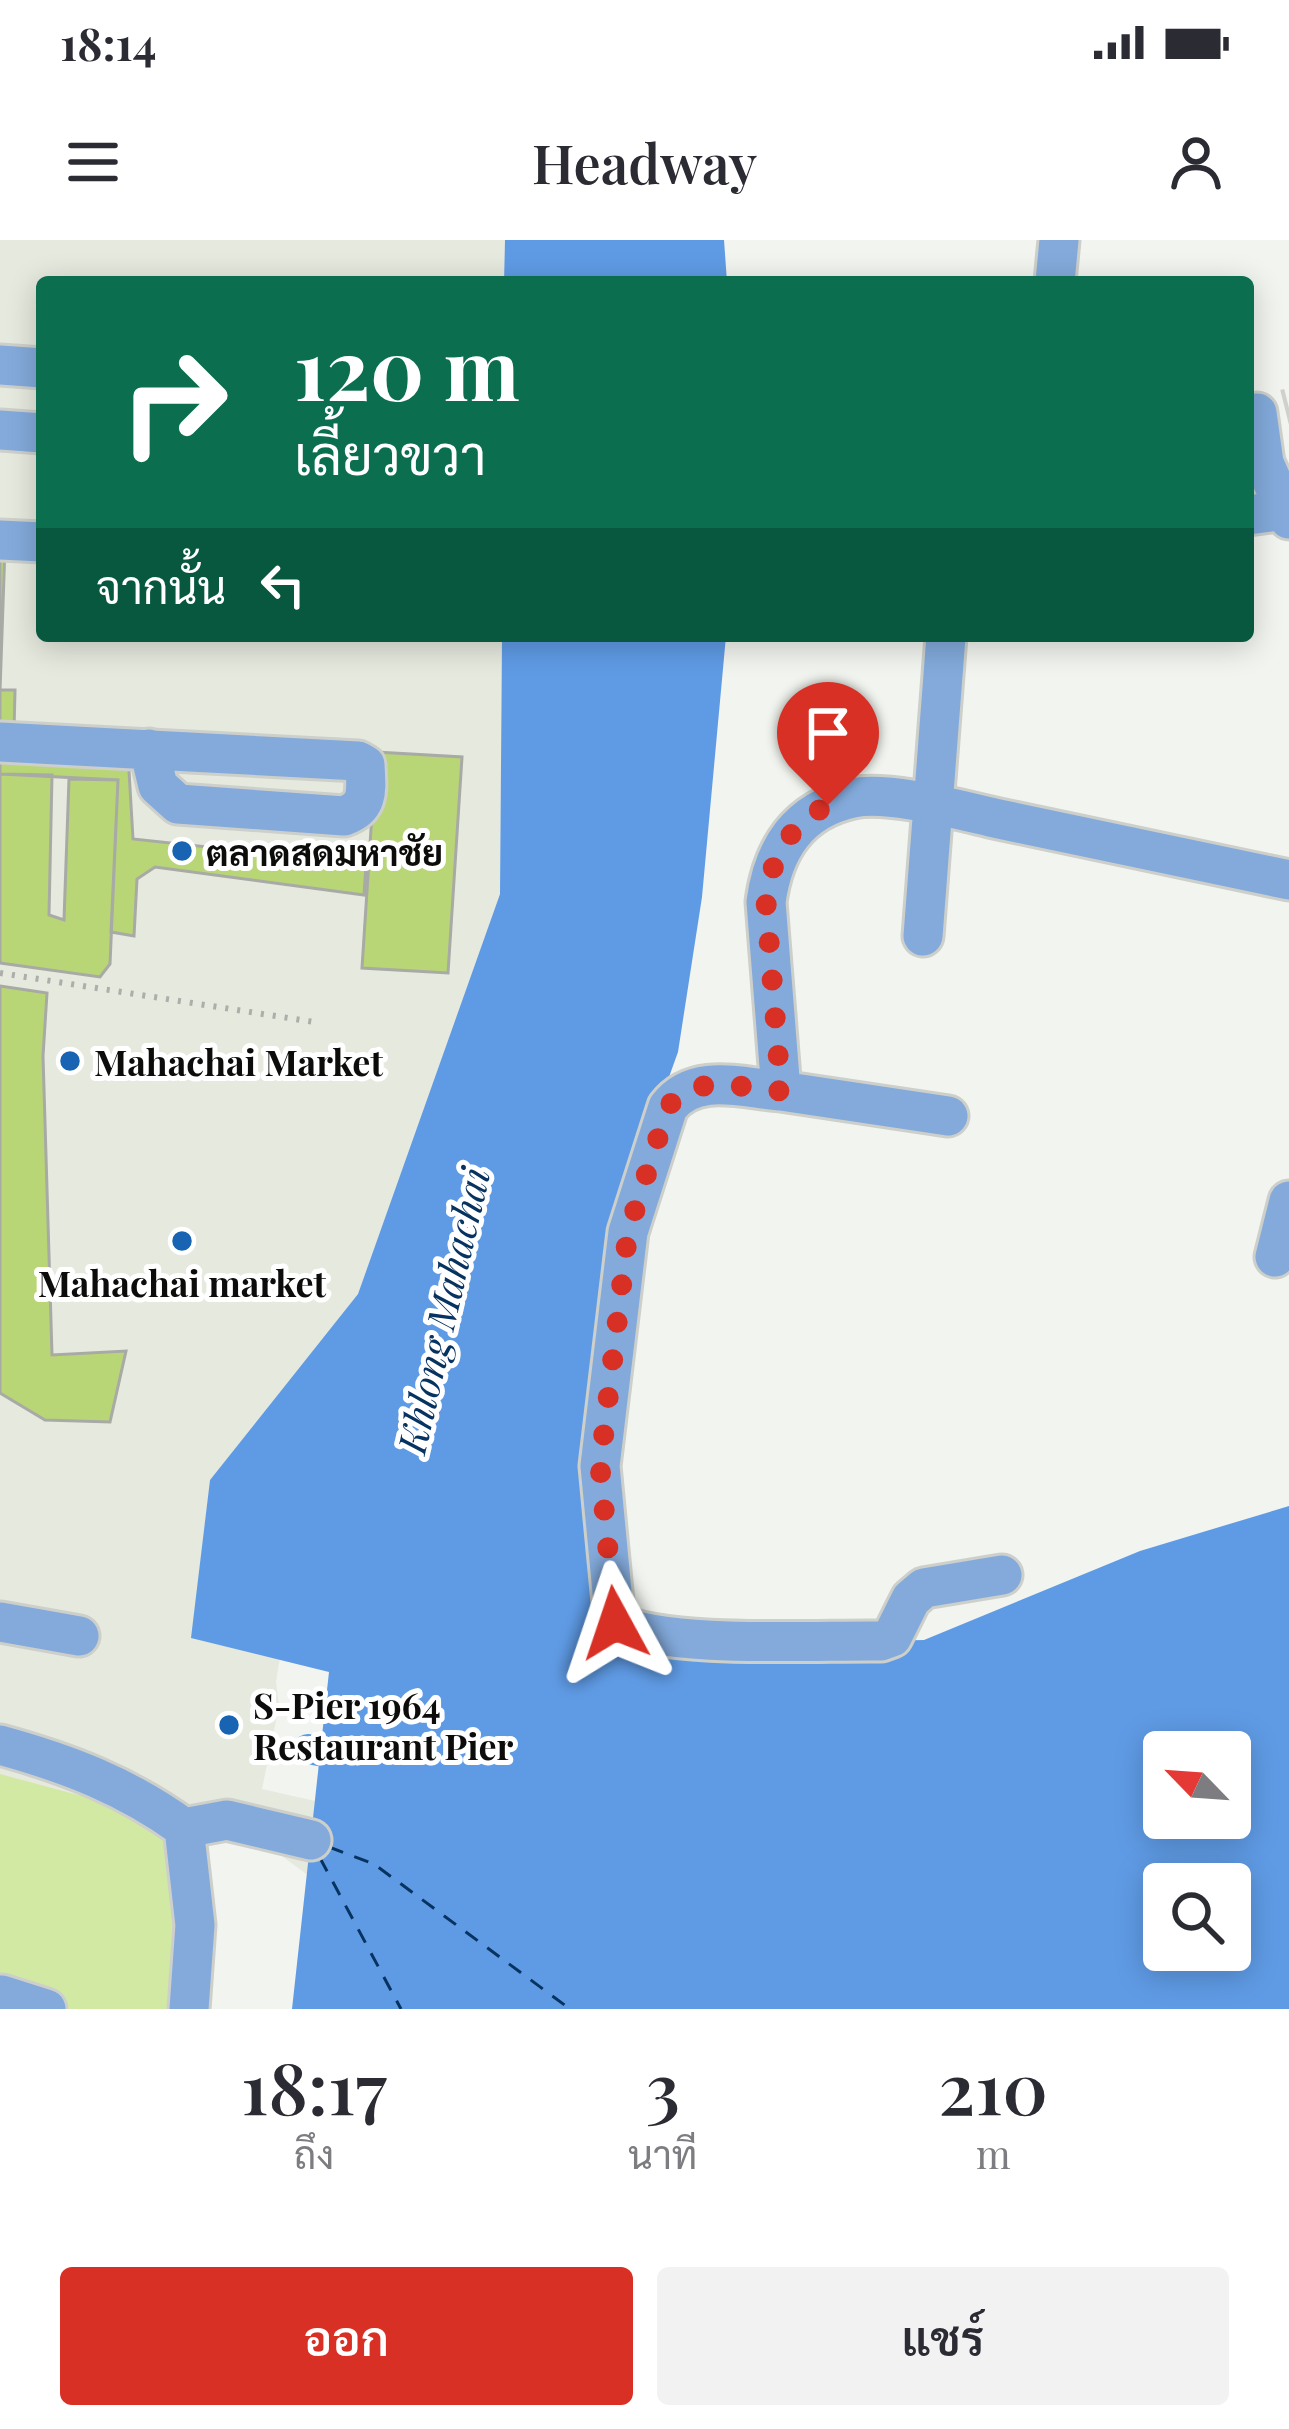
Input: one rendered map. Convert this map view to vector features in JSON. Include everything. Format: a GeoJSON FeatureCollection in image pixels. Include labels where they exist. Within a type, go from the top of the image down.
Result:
{"type":"FeatureCollection","features":[{"type":"Feature","properties":{"kind":"street"},"geometry":{"type":"LineString","coordinates":[[1056,276],[1059,240]]}},
{"type":"Feature","properties":{"kind":"street"},"geometry":{"type":"LineString","coordinates":[[0,365],[36,368]]}},
{"type":"Feature","properties":{"kind":"street"},"geometry":{"type":"LineString","coordinates":[[1263,412],[1264,463],[1274,514]]}},
{"type":"Feature","properties":{"kind":"street"},"geometry":{"type":"LineString","coordinates":[[0,430],[36,433]]}},
{"type":"Feature","properties":{"kind":"street"},"geometry":{"type":"LineString","coordinates":[[0,540],[36,542]]}},
{"type":"Feature","properties":{"kind":"street"},"geometry":{"type":"LineString","coordinates":[[923,936],[946,642]]}},
{"type":"Feature","properties":{"kind":"street"},"geometry":{"type":"LineString","coordinates":[[0,742],[149,749],[358,760],[365,765],[366,797],[356,811],[344,816],[178,804],[158,786],[149,749]]}},
{"type":"Feature","properties":{"kind":"street"},"geometry":{"type":"LineString","coordinates":[[781,1091],[766,902],[770,872],[784,841],[812,814],[859,796],[934,805],[1289,880]]}},
{"type":"Feature","properties":{"kind":"street"},"geometry":{"type":"LineString","coordinates":[[948,1116],[781,1091],[696,1085],[679,1093],[668,1107],[628,1232],[600,1466],[615,1623],[635,1634],[690,1638],[881,1640],[892,1637],[911,1599],[924,1588],[1002,1576]]}},
{"type":"Feature","properties":{"kind":"street"},"geometry":{"type":"LineString","coordinates":[[1275,1257],[1289,1201]]}},
{"type":"Feature","properties":{"kind":"street"},"geometry":{"type":"LineString","coordinates":[[0,1622],[79,1636]]}},
{"type":"Feature","properties":{"kind":"street"},"geometry":{"type":"LineString","coordinates":[[0,1745],[58,1761],[139,1796],[184,1828],[226,1820],[310,1840]]}},
{"type":"Feature","properties":{"kind":"street"},"geometry":{"type":"LineString","coordinates":[[184,1828],[195,1925],[190,2009]]}},
{"type":"Feature","properties":{"kind":"street"},"geometry":{"type":"LineString","coordinates":[[2,1995],[46,2009]]}},
{"type":"Feature","properties":{"kind":"path"},"geometry":{"type":"LineString","coordinates":[[0,973],[314,1022]]}},
{"type":"Feature","properties":{"kind":"shaded area","name":"Mahachai market"},"geometry":{"type":"Polygon","coordinates":[[[0,240],[505,240],[504,276],[36,276],[36,642],[502,642],[500,894],[358,1294],[210,1480],[193,1628],[282,1644],[276,1682],[279,1706],[262,1789],[382,1816],[328,1890],[275,1851],[0,1785],[0,240]]]}},
{"type":"Feature","properties":{"kind":"green space"},"geometry":{"type":"Polygon","coordinates":[[[0,1774],[167,1819],[179,1914],[176,2009],[0,2009],[0,1774]]]}},
{"type":"Feature","properties":{"kind":"water"},"geometry":{"type":"Polygon","coordinates":[[[505,240],[724,240],[727,276],[504,276],[505,240]]]}},
{"type":"Feature","properties":{"kind":"water","name":"Khlong Mahachai"},"geometry":{"type":"Polygon","coordinates":[[[502,642],[725,642],[702,897],[678,1052],[619,1216],[610,1636],[729,1644],[924,1640],[1140,1551],[1289,1506],[1289,2009],[292,2009],[329,1672],[191,1638],[210,1480],[358,1294],[500,894],[502,642]]]}},
{"type":"Feature","properties":{"kind":"building"},"geometry":{"type":"Polygon","coordinates":[[[0,547],[5,547],[0,691],[0,547]]]}},
{"type":"Feature","properties":{"kind":"building"},"geometry":{"type":"Polygon","coordinates":[[[0,690],[15,690],[14,731],[0,731],[0,690]]]}},
{"type":"Feature","properties":{"kind":"building","name":"ตลาดสดมหาชัย"},"geometry":{"type":"Polygon","coordinates":[[[0,743],[128,754],[133,839],[366,864],[364,895],[155,867],[137,879],[134,936],[111,932],[118,780],[0,774],[0,743]]]}},
{"type":"Feature","properties":{"kind":"building"},"geometry":{"type":"Polygon","coordinates":[[[376,752],[462,757],[448,973],[362,968],[376,752]]]}},
{"type":"Feature","properties":{"kind":"building"},"geometry":{"type":"Polygon","coordinates":[[[0,774],[52,775],[49,915],[64,920],[69,779],[118,780],[110,964],[100,977],[0,963],[0,774]]]}},
{"type":"Feature","properties":{"kind":"building"},"geometry":{"type":"Polygon","coordinates":[[[0,986],[47,993],[43,1056],[52,1355],[126,1351],[110,1422],[45,1420],[0,1393],[0,986]]]}},
{"type":"Feature","properties":{"kind":"waterway"},"geometry":{"type":"LineString","coordinates":[[308,1749],[361,1759]]}},
{"type":"Feature","properties":{"kind":"ferry route"},"geometry":{"type":"LineString","coordinates":[[329,1847],[374,1864],[570,2009]]}},
{"type":"Feature","properties":{"kind":"ferry route"},"geometry":{"type":"LineString","coordinates":[[320,1858],[401,2009]]}},
{"type":"Feature","properties":{"kind":"tunnel"},"geometry":{"type":"LineString","coordinates":[[1285,409],[1289,408]]}},
{"type":"Feature","properties":{"kind":"place","name":"ตลาดสดมหาชัย"},"geometry":{"type":"Point","coordinates":[182,851]}},
{"type":"Feature","properties":{"kind":"place","name":"Mahachai Market"},"geometry":{"type":"Point","coordinates":[70,1061]}},
{"type":"Feature","properties":{"kind":"place","name":"Mahachai market"},"geometry":{"type":"Point","coordinates":[182,1241]}},
{"type":"Feature","properties":{"kind":"place","name":"S-Pier 1964 Restaurant Pier"},"geometry":{"type":"Point","coordinates":[229,1725]}},
{"type":"Feature","properties":{"kind":"route"},"geometry":{"type":"LineString","coordinates":[[615,1623],[600,1466],[628,1232],[668,1107],[679,1093],[696,1085],[781,1091],[766,902],[770,872],[784,841],[828,805]]}}]}
